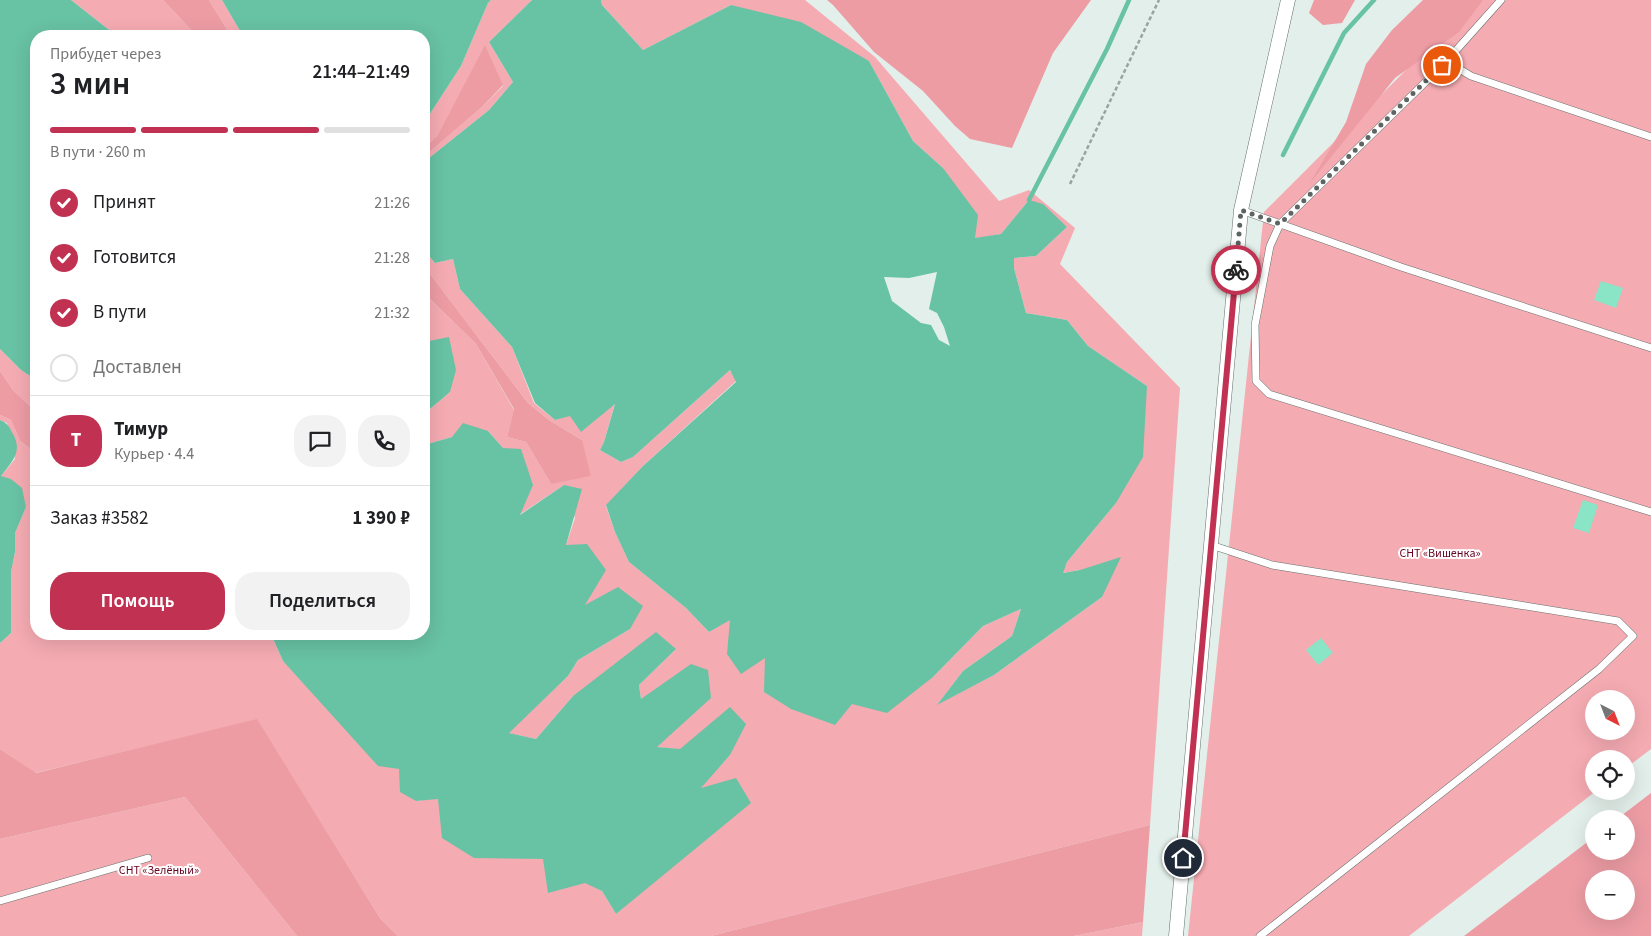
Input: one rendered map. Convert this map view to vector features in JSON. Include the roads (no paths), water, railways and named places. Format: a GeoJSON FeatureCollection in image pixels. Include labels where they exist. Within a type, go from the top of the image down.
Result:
{"type":"FeatureCollection","features":[{"type":"Feature","properties":{"kind":"street"},"geometry":{"type":"LineString","coordinates":[[1176,936],[1241,210],[1288,0]]}},
{"type":"Feature","properties":{"kind":"lane"},"geometry":{"type":"LineString","coordinates":[[1502,0],[1446,61],[1280,224],[1270,246],[1255,324],[1256,381],[1268,394],[1651,512]]}},
{"type":"Feature","properties":{"kind":"lane"},"geometry":{"type":"LineString","coordinates":[[1446,61],[1471,76],[1651,137]]}},
{"type":"Feature","properties":{"kind":"lane"},"geometry":{"type":"LineString","coordinates":[[1241,210],[1401,267],[1651,348]]}},
{"type":"Feature","properties":{"kind":"lane"},"geometry":{"type":"LineString","coordinates":[[1211,545],[1272,565],[1618,621],[1633,636],[1599,669],[1260,936]]}},
{"type":"Feature","properties":{"kind":"lane"},"geometry":{"type":"LineString","coordinates":[[0,901],[148,858]]}},
{"type":"Feature","properties":{"kind":"waterway"},"geometry":{"type":"LineString","coordinates":[[1029,200],[1107,49],[1129,0]]}},
{"type":"Feature","properties":{"kind":"waterway"},"geometry":{"type":"LineString","coordinates":[[1283,155],[1344,33],[1374,0]]}},
{"type":"Feature","properties":{"kind":"park label","name":"СНТ «Вишенка»"},"geometry":{"type":"Point","coordinates":[1440,553]}},
{"type":"Feature","properties":{"kind":"park label","name":"СНТ «Зелёный»"},"geometry":{"type":"Point","coordinates":[159,870]}}]}
